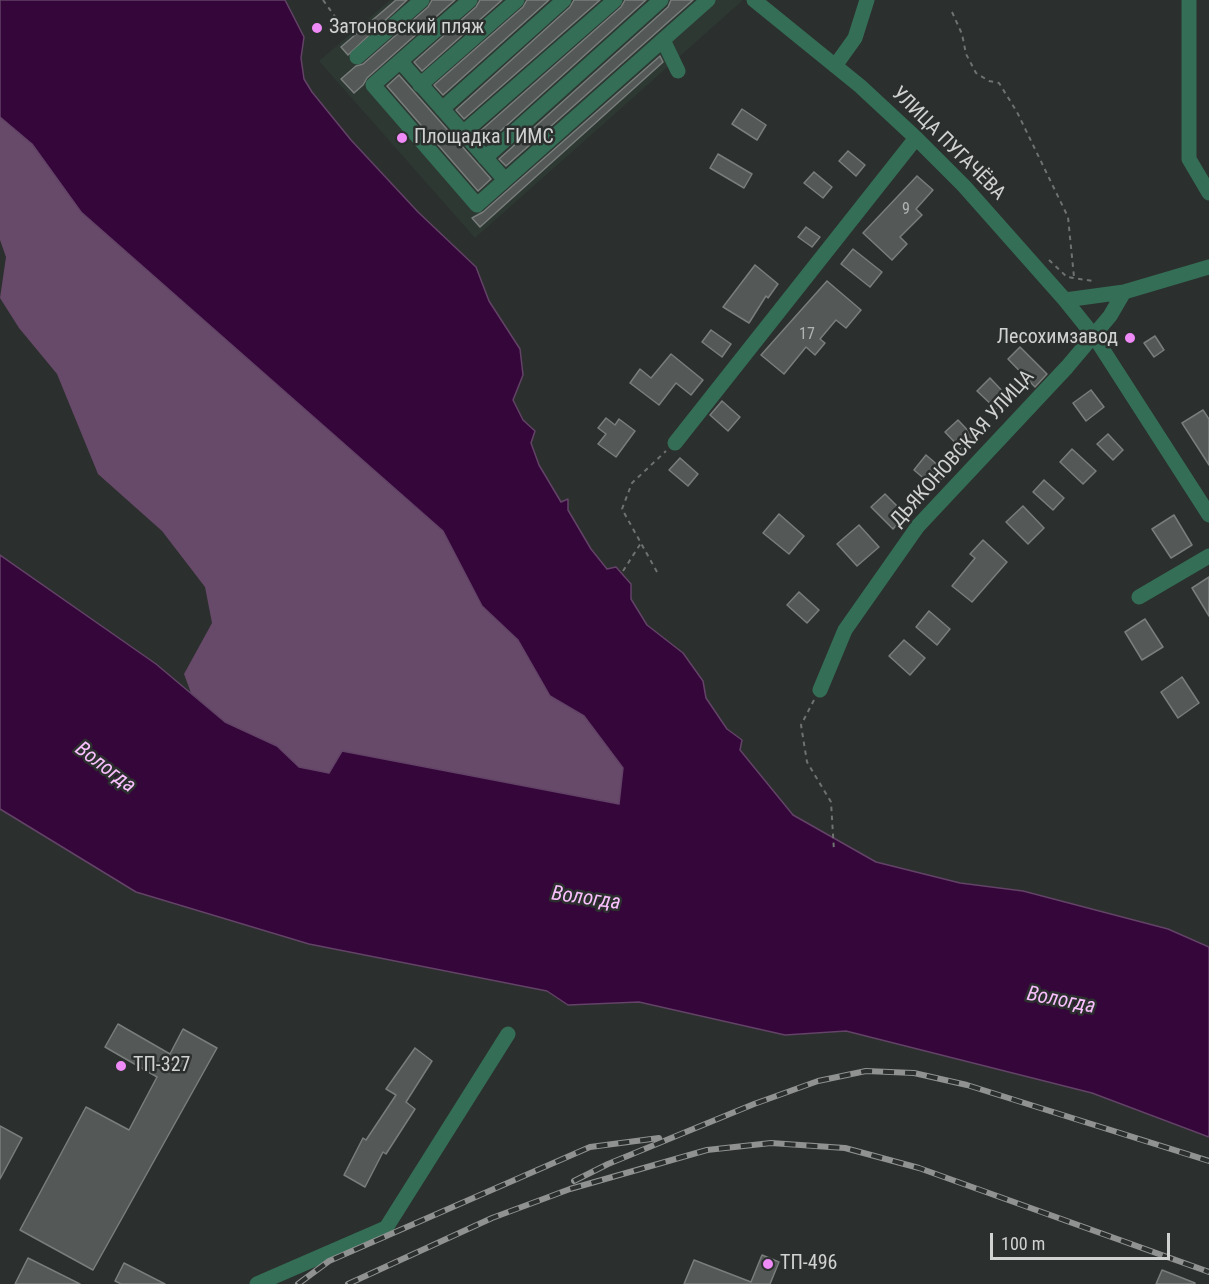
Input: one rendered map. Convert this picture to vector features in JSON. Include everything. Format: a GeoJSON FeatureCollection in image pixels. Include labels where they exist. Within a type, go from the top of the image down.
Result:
{"type":"FeatureCollection","features":[{"type":"Feature","properties":{"kind":"street"},"geometry":{"type":"LineString","coordinates":[[357,57],[422,0]]}},
{"type":"Feature","properties":{"kind":"street"},"geometry":{"type":"LineString","coordinates":[[470,0],[373,85],[477,205],[708,0]]}},
{"type":"Feature","properties":{"kind":"street"},"geometry":{"type":"LineString","coordinates":[[420,85],[517,0]]}},
{"type":"Feature","properties":{"kind":"street"},"geometry":{"type":"LineString","coordinates":[[442,109],[564,0]]}},
{"type":"Feature","properties":{"kind":"street"},"geometry":{"type":"LineString","coordinates":[[463,133],[615,0]]}},
{"type":"Feature","properties":{"kind":"street"},"geometry":{"type":"LineString","coordinates":[[485,158],[661,0]]}},
{"type":"Feature","properties":{"kind":"street","name":"УЛИЦА ПУГАЧЁВА"},"geometry":{"type":"LineString","coordinates":[[754,0],[835,66],[916,138],[964,186],[1065,300],[1094,336],[1209,515]]}},
{"type":"Feature","properties":{"kind":"street"},"geometry":{"type":"LineString","coordinates":[[835,66],[855,38],[867,0]]}},
{"type":"Feature","properties":{"kind":"street"},"geometry":{"type":"LineString","coordinates":[[1188,1],[1189,159],[1209,193]]}},
{"type":"Feature","properties":{"kind":"street"},"geometry":{"type":"LineString","coordinates":[[663,40],[678,71]]}},
{"type":"Feature","properties":{"kind":"street"},"geometry":{"type":"LineString","coordinates":[[400,61],[505,180]]}},
{"type":"Feature","properties":{"kind":"street"},"geometry":{"type":"LineString","coordinates":[[675,443],[916,138]]}},
{"type":"Feature","properties":{"kind":"street"},"geometry":{"type":"LineString","coordinates":[[1065,300],[1124,292],[1209,267]]}},
{"type":"Feature","properties":{"kind":"street","name":"ДЬЯКОНОВСКАЯ УЛИЦА"},"geometry":{"type":"LineString","coordinates":[[820,690],[845,630],[918,526],[1094,336],[1124,292]]}},
{"type":"Feature","properties":{"kind":"street"},"geometry":{"type":"LineString","coordinates":[[1139,597],[1209,556]]}},
{"type":"Feature","properties":{"kind":"street"},"geometry":{"type":"LineString","coordinates":[[257,1284],[386,1228],[508,1034]]}},
{"type":"Feature","properties":{"kind":"path"},"geometry":{"type":"LineString","coordinates":[[323,0],[341,25]]}},
{"type":"Feature","properties":{"kind":"path"},"geometry":{"type":"LineString","coordinates":[[952,12],[962,34],[966,54],[976,73],[989,81],[999,83],[1017,112],[1068,217],[1074,278]]}},
{"type":"Feature","properties":{"kind":"path"},"geometry":{"type":"LineString","coordinates":[[657,572],[622,509],[632,483],[675,443]]}},
{"type":"Feature","properties":{"kind":"path"},"geometry":{"type":"LineString","coordinates":[[623,571],[640,543]]}},
{"type":"Feature","properties":{"kind":"path"},"geometry":{"type":"LineString","coordinates":[[820,690],[801,725],[807,762],[831,802],[834,851]]}},
{"type":"Feature","properties":{"kind":"shaded area"},"geometry":{"type":"Polygon","coordinates":[[[390,0],[742,1],[475,238],[319,61],[390,0]]]}},
{"type":"Feature","properties":{"kind":"shaded area"},"geometry":{"type":"Polygon","coordinates":[[[0,117],[32,144],[81,212],[443,531],[482,606],[518,640],[550,696],[584,716],[623,768],[620,804],[342,751],[329,773],[298,767],[277,746],[225,722],[191,693],[184,674],[212,623],[205,587],[162,531],[98,474],[57,374],[19,328],[0,298],[6,257],[0,240],[0,117]]]}},
{"type":"Feature","properties":{"kind":"water","name":"Вологда"},"geometry":{"type":"Polygon","coordinates":[[[0,0],[285,0],[304,37],[301,58],[304,79],[312,92],[351,140],[418,212],[476,267],[489,301],[520,349],[523,375],[513,400],[523,420],[535,431],[531,443],[539,465],[561,502],[568,499],[568,510],[591,549],[607,569],[616,567],[631,584],[631,599],[647,625],[683,653],[703,681],[706,698],[727,729],[742,740],[740,750],[793,815],[876,862],[960,883],[1023,891],[1168,929],[1209,947],[1209,1137],[1092,1093],[846,1031],[785,1035],[639,1002],[568,1005],[547,991],[309,944],[136,892],[0,809],[0,555],[156,664],[225,722],[277,746],[299,767],[329,773],[342,751],[619,804],[623,768],[584,716],[550,696],[518,640],[482,606],[443,531],[81,212],[32,144],[0,117],[0,0]]]}},
{"type":"Feature","properties":{"kind":"building"},"geometry":{"type":"Polygon","coordinates":[[[396,0],[407,0],[348,55],[341,47],[396,0]]]}},
{"type":"Feature","properties":{"kind":"building"},"geometry":{"type":"Polygon","coordinates":[[[432,0],[455,0],[367,78],[354,93],[341,79],[356,66],[363,64],[428,7],[432,0]]]}},
{"type":"Feature","properties":{"kind":"building"},"geometry":{"type":"Polygon","coordinates":[[[480,0],[502,0],[422,71],[414,62],[476,7],[480,0]]]}},
{"type":"Feature","properties":{"kind":"building"},"geometry":{"type":"Polygon","coordinates":[[[527,0],[549,0],[443,95],[434,85],[523,7],[527,0]]]}},
{"type":"Feature","properties":{"kind":"building"},"geometry":{"type":"Polygon","coordinates":[[[574,0],[600,0],[464,119],[456,110],[570,7],[574,0]]]}},
{"type":"Feature","properties":{"kind":"building"},"geometry":{"type":"Polygon","coordinates":[[[625,0],[646,0],[486,144],[477,134],[621,7],[625,0]]]}},
{"type":"Feature","properties":{"kind":"building"},"geometry":{"type":"Polygon","coordinates":[[[671,0],[693,0],[506,166],[499,159],[668,7],[671,0]]]}},
{"type":"Feature","properties":{"kind":"building"},"geometry":{"type":"Polygon","coordinates":[[[660,56],[663,62],[480,227],[472,218],[483,212],[660,56]]]}},
{"type":"Feature","properties":{"kind":"building"},"geometry":{"type":"Polygon","coordinates":[[[399,75],[491,179],[478,191],[387,86],[399,75]]]}},
{"type":"Feature","properties":{"kind":"building"},"geometry":{"type":"Polygon","coordinates":[[[742,109],[766,125],[757,140],[732,124],[742,109]]]}},
{"type":"Feature","properties":{"kind":"building"},"geometry":{"type":"Polygon","coordinates":[[[848,151],[865,165],[856,176],[839,161],[848,151]]]}},
{"type":"Feature","properties":{"kind":"building"},"geometry":{"type":"Polygon","coordinates":[[[718,154],[752,174],[744,188],[710,168],[718,154]]]}},
{"type":"Feature","properties":{"kind":"building"},"geometry":{"type":"Polygon","coordinates":[[[814,172],[832,187],[823,198],[804,183],[814,172]]]}},
{"type":"Feature","properties":{"kind":"building"},"geometry":{"type":"Polygon","coordinates":[[[917,176],[933,190],[916,209],[922,215],[900,237],[907,244],[892,260],[863,233],[917,176]]]}},
{"type":"Feature","properties":{"kind":"building"},"geometry":{"type":"Polygon","coordinates":[[[806,227],[820,237],[812,247],[798,237],[806,227]]]}},
{"type":"Feature","properties":{"kind":"building"},"geometry":{"type":"Polygon","coordinates":[[[853,249],[882,272],[870,287],[841,264],[853,249]]]}},
{"type":"Feature","properties":{"kind":"building"},"geometry":{"type":"Polygon","coordinates":[[[755,265],[778,284],[768,298],[766,296],[749,323],[723,307],[755,265]]]}},
{"type":"Feature","properties":{"kind":"building"},"geometry":{"type":"Polygon","coordinates":[[[827,281],[861,310],[846,328],[836,320],[820,339],[825,343],[815,355],[806,347],[784,374],[761,355],[827,281]]]}},
{"type":"Feature","properties":{"kind":"building"},"geometry":{"type":"Polygon","coordinates":[[[711,330],[731,344],[722,357],[702,342],[711,330]]]}},
{"type":"Feature","properties":{"kind":"building"},"geometry":{"type":"Polygon","coordinates":[[[1155,336],[1164,350],[1154,357],[1144,343],[1155,336]]]}},
{"type":"Feature","properties":{"kind":"building"},"geometry":{"type":"Polygon","coordinates":[[[1020,347],[1047,374],[1035,387],[1008,359],[1020,347]]]}},
{"type":"Feature","properties":{"kind":"building"},"geometry":{"type":"Polygon","coordinates":[[[671,354],[703,380],[691,395],[676,383],[659,405],[630,383],[640,369],[651,378],[671,354]]]}},
{"type":"Feature","properties":{"kind":"building"},"geometry":{"type":"Polygon","coordinates":[[[990,378],[1008,397],[996,409],[977,391],[990,378]]]}},
{"type":"Feature","properties":{"kind":"building"},"geometry":{"type":"Polygon","coordinates":[[[1091,390],[1104,407],[1086,421],[1073,403],[1091,390]]]}},
{"type":"Feature","properties":{"kind":"building"},"geometry":{"type":"Polygon","coordinates":[[[722,401],[740,417],[728,431],[710,415],[722,401]]]}},
{"type":"Feature","properties":{"kind":"building"},"geometry":{"type":"Polygon","coordinates":[[[1203,410],[1209,419],[1209,465],[1182,423],[1203,410]]]}},
{"type":"Feature","properties":{"kind":"building"},"geometry":{"type":"Polygon","coordinates":[[[606,418],[615,425],[619,419],[635,431],[616,457],[598,444],[606,434],[598,428],[606,418]]]}},
{"type":"Feature","properties":{"kind":"building"},"geometry":{"type":"Polygon","coordinates":[[[958,420],[974,437],[961,449],[945,432],[958,420]]]}},
{"type":"Feature","properties":{"kind":"building"},"geometry":{"type":"Polygon","coordinates":[[[1108,434],[1123,450],[1113,460],[1097,444],[1108,434]]]}},
{"type":"Feature","properties":{"kind":"building"},"geometry":{"type":"Polygon","coordinates":[[[1072,449],[1096,471],[1083,484],[1060,462],[1072,449]]]}},
{"type":"Feature","properties":{"kind":"building"},"geometry":{"type":"Polygon","coordinates":[[[926,455],[947,473],[934,487],[914,470],[926,455]]]}},
{"type":"Feature","properties":{"kind":"building"},"geometry":{"type":"Polygon","coordinates":[[[680,458],[698,474],[688,486],[669,470],[680,458]]]}},
{"type":"Feature","properties":{"kind":"building"},"geometry":{"type":"Polygon","coordinates":[[[1044,480],[1064,498],[1053,510],[1033,492],[1044,480]]]}},
{"type":"Feature","properties":{"kind":"building"},"geometry":{"type":"Polygon","coordinates":[[[885,494],[906,515],[893,529],[871,507],[885,494]]]}},
{"type":"Feature","properties":{"kind":"building"},"geometry":{"type":"Polygon","coordinates":[[[1023,506],[1044,528],[1028,544],[1006,522],[1023,506]]]}},
{"type":"Feature","properties":{"kind":"building"},"geometry":{"type":"Polygon","coordinates":[[[779,514],[804,536],[789,554],[763,533],[779,514]]]}},
{"type":"Feature","properties":{"kind":"building"},"geometry":{"type":"Polygon","coordinates":[[[1174,515],[1192,545],[1171,558],[1152,529],[1174,515]]]}},
{"type":"Feature","properties":{"kind":"building"},"geometry":{"type":"Polygon","coordinates":[[[859,525],[879,547],[857,566],[837,544],[859,525]]]}},
{"type":"Feature","properties":{"kind":"building"},"geometry":{"type":"Polygon","coordinates":[[[983,540],[1007,562],[972,602],[952,586],[975,558],[970,554],[983,540]]]}},
{"type":"Feature","properties":{"kind":"building"},"geometry":{"type":"Polygon","coordinates":[[[1209,577],[1209,616],[1192,588],[1209,577]]]}},
{"type":"Feature","properties":{"kind":"building"},"geometry":{"type":"Polygon","coordinates":[[[799,592],[819,610],[807,623],[787,605],[799,592]]]}},
{"type":"Feature","properties":{"kind":"building"},"geometry":{"type":"Polygon","coordinates":[[[929,611],[950,629],[937,645],[916,627],[929,611]]]}},
{"type":"Feature","properties":{"kind":"building"},"geometry":{"type":"Polygon","coordinates":[[[1145,619],[1163,647],[1142,660],[1125,632],[1145,619]]]}},
{"type":"Feature","properties":{"kind":"building"},"geometry":{"type":"Polygon","coordinates":[[[904,640],[925,658],[910,675],[889,656],[904,640]]]}},
{"type":"Feature","properties":{"kind":"building"},"geometry":{"type":"Polygon","coordinates":[[[1182,677],[1199,703],[1178,718],[1161,692],[1182,677]]]}},
{"type":"Feature","properties":{"kind":"building"},"geometry":{"type":"Polygon","coordinates":[[[118,1024],[170,1054],[183,1029],[217,1048],[93,1270],[20,1230],[86,1107],[129,1130],[157,1077],[105,1047],[118,1024]]]}},
{"type":"Feature","properties":{"kind":"building"},"geometry":{"type":"Polygon","coordinates":[[[415,1048],[432,1061],[406,1102],[415,1109],[386,1154],[383,1152],[365,1187],[344,1175],[363,1138],[366,1140],[396,1095],[386,1089],[415,1048]]]}},
{"type":"Feature","properties":{"kind":"building"},"geometry":{"type":"Polygon","coordinates":[[[0,1126],[22,1138],[0,1179],[0,1126]]]}},
{"type":"Feature","properties":{"kind":"building"},"geometry":{"type":"Polygon","coordinates":[[[762,1255],[779,1262],[770,1284],[684,1284],[694,1260],[751,1282],[762,1255]]]}},
{"type":"Feature","properties":{"kind":"building"},"geometry":{"type":"Polygon","coordinates":[[[28,1258],[80,1284],[15,1284],[28,1258]]]}},
{"type":"Feature","properties":{"kind":"building"},"geometry":{"type":"Polygon","coordinates":[[[124,1263],[165,1284],[121,1284],[115,1281],[124,1263]]]}},
{"type":"Feature","properties":{"kind":"building"},"geometry":{"type":"Polygon","coordinates":[[[1162,1270],[1195,1283],[1195,1284],[1156,1284],[1162,1270]]]}},
{"type":"Feature","properties":{"kind":"railway"},"geometry":{"type":"LineString","coordinates":[[574,1181],[608,1164],[754,1104],[818,1081],[866,1071],[914,1073],[967,1085],[1209,1161]]}},
{"type":"Feature","properties":{"kind":"railway"},"geometry":{"type":"LineString","coordinates":[[298,1284],[329,1261],[590,1147],[659,1138]]}},
{"type":"Feature","properties":{"kind":"railway"},"geometry":{"type":"LineString","coordinates":[[348,1284],[492,1218],[570,1189],[707,1150],[771,1143],[845,1148],[919,1168],[1209,1272]]}},
{"type":"Feature","properties":{"kind":"place","name":"Затоновский пляж"},"geometry":{"type":"Point","coordinates":[317,28]}},
{"type":"Feature","properties":{"kind":"place","name":"Площадка ГИМС"},"geometry":{"type":"Point","coordinates":[402,138]}},
{"type":"Feature","properties":{"kind":"place","name":"Лесохимзавод"},"geometry":{"type":"Point","coordinates":[1130,338]}},
{"type":"Feature","properties":{"kind":"place","name":"ТП-327"},"geometry":{"type":"Point","coordinates":[121,1066]}},
{"type":"Feature","properties":{"kind":"place","name":"ТП-496"},"geometry":{"type":"Point","coordinates":[768,1264]}}]}
